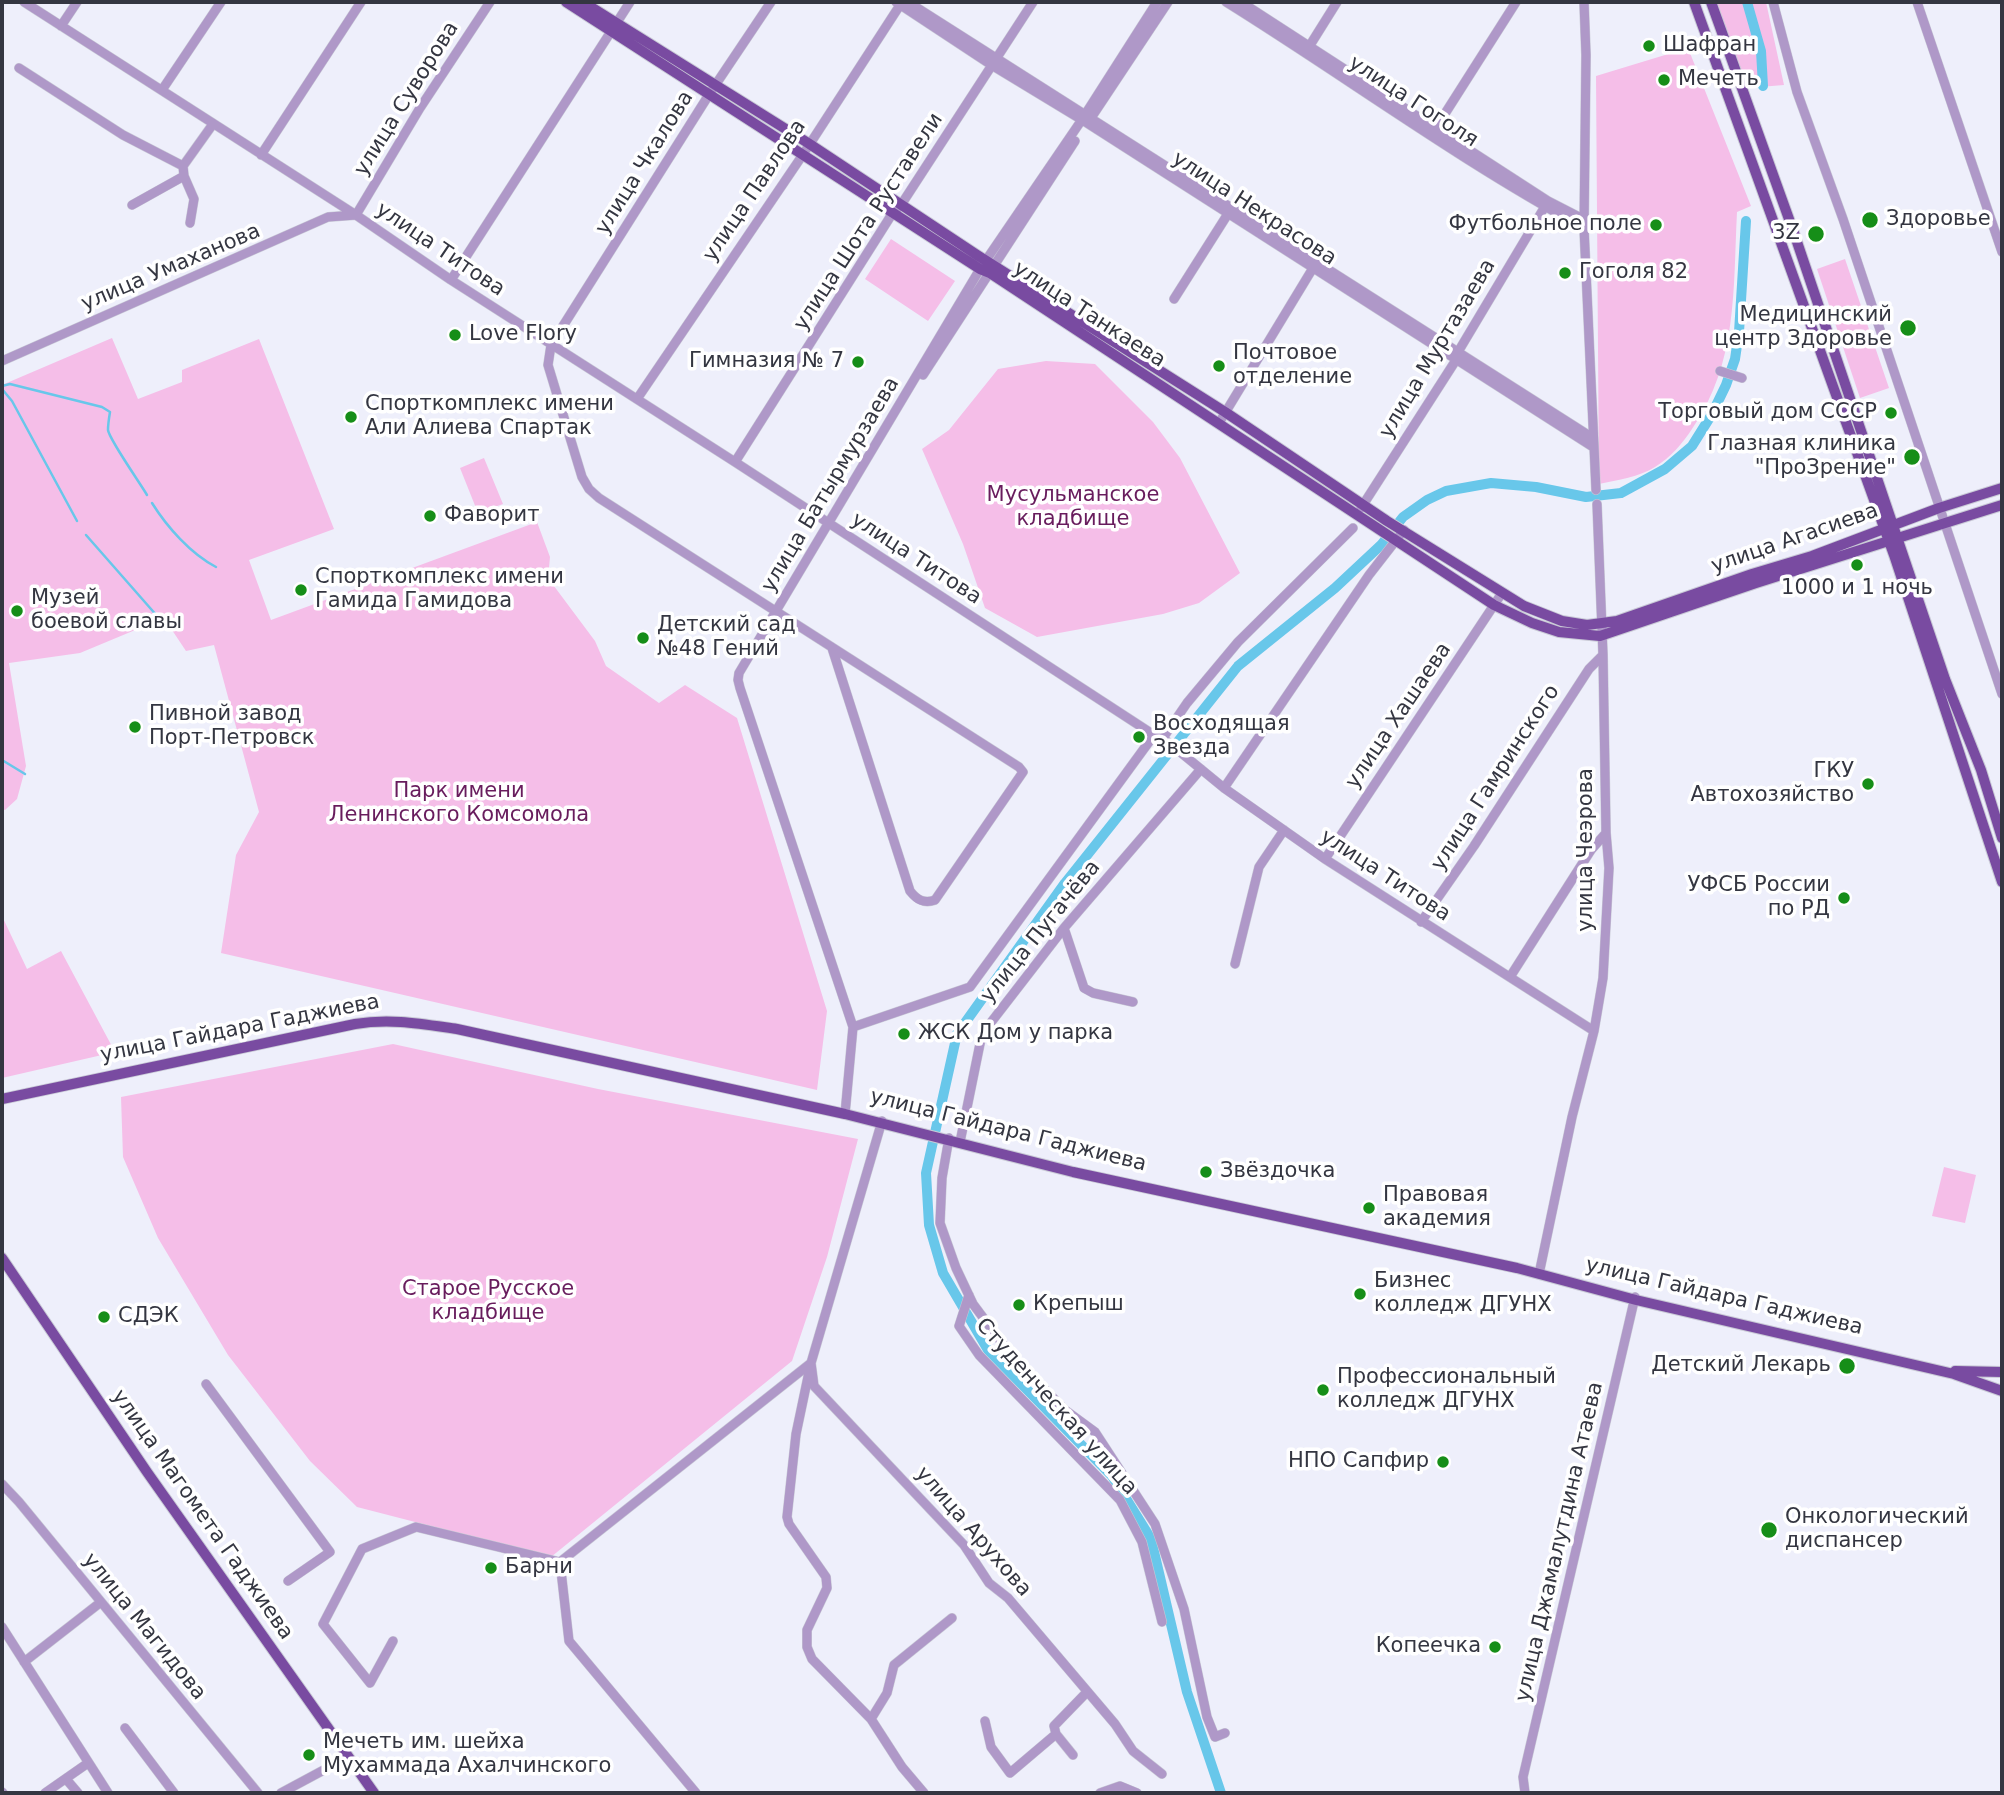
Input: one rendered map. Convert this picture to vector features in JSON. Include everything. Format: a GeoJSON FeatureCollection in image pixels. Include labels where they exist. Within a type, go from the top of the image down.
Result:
{"type":"FeatureCollection","features":[{"type":"Feature","properties":{"kind":"main road","name":"улица Танкаева"},"geometry":{"type":"LineString","coordinates":[[566,2],[613,27],[806,148],[988,267],[1225,412],[1387,521],[1502,593],[1524,606],[1562,621],[1600,630]]}},
{"type":"Feature","properties":{"kind":"main road","name":"улица Танкаева"},"geometry":{"type":"LineString","coordinates":[[583,2],[613,27]]}},
{"type":"Feature","properties":{"kind":"main road"},"geometry":{"type":"LineString","coordinates":[[1694,2],[1889,527]]}},
{"type":"Feature","properties":{"kind":"main road"},"geometry":{"type":"LineString","coordinates":[[1711,2],[1794,233],[2002,882]]}},
{"type":"Feature","properties":{"kind":"main road","name":"улица Танкаева"},"geometry":{"type":"LineString","coordinates":[[988,267],[1494,605],[1532,624],[1559,632],[1600,630]]}},
{"type":"Feature","properties":{"kind":"main road","name":"улица Агасиева"},"geometry":{"type":"LineString","coordinates":[[1600,630],[1617,621],[1812,556],[1939,508],[2002,488]]}},
{"type":"Feature","properties":{"kind":"main road","name":"улица Агасиева"},"geometry":{"type":"LineString","coordinates":[[1600,630],[2002,505]]}},
{"type":"Feature","properties":{"kind":"main road"},"geometry":{"type":"LineString","coordinates":[[1893,540],[1981,770],[2002,838]]}},
{"type":"Feature","properties":{"kind":"main road","name":"улица Гайдара Гаджиева"},"geometry":{"type":"LineString","coordinates":[[2,1099],[380,1020],[398,1020],[457,1030],[845,1113],[1073,1169],[1324,1222],[1955,1374],[2002,1391]]}},
{"type":"Feature","properties":{"kind":"main road","name":"улица Магомета Гаджиева"},"geometry":{"type":"LineString","coordinates":[[2,1260],[372,1793]]}},
{"type":"Feature","properties":{"kind":"main road","name":"улица Гайдара Гаджиева"},"geometry":{"type":"LineString","coordinates":[[1635,1298],[1954,1371],[2002,1372]]}},
{"type":"Feature","properties":{"kind":"street","name":"улица Титова"},"geometry":{"type":"LineString","coordinates":[[24,2],[1180,751],[1224,788],[1325,859],[1594,1031]]}},
{"type":"Feature","properties":{"kind":"street"},"geometry":{"type":"LineString","coordinates":[[61,26],[77,2]]}},
{"type":"Feature","properties":{"kind":"street"},"geometry":{"type":"LineString","coordinates":[[162,90],[221,2]]}},
{"type":"Feature","properties":{"kind":"street"},"geometry":{"type":"LineString","coordinates":[[261,155],[361,2]]}},
{"type":"Feature","properties":{"kind":"street","name":"улица Суворова"},"geometry":{"type":"LineString","coordinates":[[356,215],[419,108],[490,2]]}},
{"type":"Feature","properties":{"kind":"street"},"geometry":{"type":"LineString","coordinates":[[451,280],[630,2]]}},
{"type":"Feature","properties":{"kind":"street","name":"улица Чкалова"},"geometry":{"type":"LineString","coordinates":[[551,345],[771,2]]}},
{"type":"Feature","properties":{"kind":"street","name":"улица Некрасова"},"geometry":{"type":"LineString","coordinates":[[901,2],[1593,442]]}},
{"type":"Feature","properties":{"kind":"street","name":"улица Павлова"},"geometry":{"type":"LineString","coordinates":[[636,399],[901,2]]}},
{"type":"Feature","properties":{"kind":"street","name":"улица Шота Руставели"},"geometry":{"type":"LineString","coordinates":[[735,462],[1033,2]]}},
{"type":"Feature","properties":{"kind":"street","name":"улица Батырмурзаева"},"geometry":{"type":"LineString","coordinates":[[845,1113],[853,1027],[738,680],[739,673],[988,267],[1000,254],[1157,2]]}},
{"type":"Feature","properties":{"kind":"street","name":"улица Батырмурзаева"},"geometry":{"type":"LineString","coordinates":[[1086,119],[1168,2]]}},
{"type":"Feature","properties":{"kind":"street","name":"улица Гоголя"},"geometry":{"type":"LineString","coordinates":[[1226,2],[1308,48]]}},
{"type":"Feature","properties":{"kind":"street","name":"улица Гоголя"},"geometry":{"type":"LineString","coordinates":[[1241,2],[1433,132],[1547,204],[1584,224]]}},
{"type":"Feature","properties":{"kind":"street"},"geometry":{"type":"LineString","coordinates":[[1308,48],[1337,2]]}},
{"type":"Feature","properties":{"kind":"street"},"geometry":{"type":"LineString","coordinates":[[1433,132],[1516,2]]}},
{"type":"Feature","properties":{"kind":"street"},"geometry":{"type":"LineString","coordinates":[[1584,2],[1584,224],[1596,490]]}},
{"type":"Feature","properties":{"kind":"street"},"geometry":{"type":"LineString","coordinates":[[1773,2],[1797,92],[1843,219],[2002,694]]}},
{"type":"Feature","properties":{"kind":"street"},"geometry":{"type":"LineString","coordinates":[[1917,2],[2002,252]]}},
{"type":"Feature","properties":{"kind":"street"},"geometry":{"type":"LineString","coordinates":[[19,68],[183,171],[194,199],[190,223]]}},
{"type":"Feature","properties":{"kind":"street"},"geometry":{"type":"LineString","coordinates":[[132,205],[183,171],[213,124]]}},
{"type":"Feature","properties":{"kind":"street","name":"улица Муртазаева"},"geometry":{"type":"LineString","coordinates":[[1358,516],[1547,204]]}},
{"type":"Feature","properties":{"kind":"street"},"geometry":{"type":"LineString","coordinates":[[1174,299],[1231,210]]}},
{"type":"Feature","properties":{"kind":"street","name":"улица Умаханова"},"geometry":{"type":"LineString","coordinates":[[2,361],[328,217],[356,215]]}},
{"type":"Feature","properties":{"kind":"street"},"geometry":{"type":"LineString","coordinates":[[1219,423],[1316,265]]}},
{"type":"Feature","properties":{"kind":"street"},"geometry":{"type":"LineString","coordinates":[[551,345],[548,365],[582,477],[598,498],[777,612],[1019,768],[1023,772],[935,900],[922,902],[911,891],[832,648]]}},
{"type":"Feature","properties":{"kind":"street"},"geometry":{"type":"LineString","coordinates":[[1720,371],[1742,377]]}},
{"type":"Feature","properties":{"kind":"street","name":"улица Чеэрова"},"geometry":{"type":"LineString","coordinates":[[1539,1273],[1572,1117],[1594,1031],[1604,965],[1609,868],[1597,504]]}},
{"type":"Feature","properties":{"kind":"street"},"geometry":{"type":"LineString","coordinates":[[853,1027],[970,987],[1158,737],[1238,642],[1353,528]]}},
{"type":"Feature","properties":{"kind":"street"},"geometry":{"type":"LineString","coordinates":[[1224,788],[1394,540],[1404,530]]}},
{"type":"Feature","properties":{"kind":"street","name":"улица Хашаева"},"geometry":{"type":"LineString","coordinates":[[1325,859],[1502,593]]}},
{"type":"Feature","properties":{"kind":"street","name":"улица Гамринского"},"geometry":{"type":"LineString","coordinates":[[1422,922],[1589,668],[1603,655]]}},
{"type":"Feature","properties":{"kind":"street","name":"улица Пугачёва"},"geometry":{"type":"LineString","coordinates":[[1201,769],[1064,928],[982,1034],[942,1178],[940,1223],[956,1268],[973,1304],[1011,1355],[1065,1410],[1095,1432],[1155,1524],[1184,1609],[1207,1717],[1215,1737],[1225,1733]]}},
{"type":"Feature","properties":{"kind":"street"},"geometry":{"type":"LineString","coordinates":[[1235,964],[1259,867],[1284,830]]}},
{"type":"Feature","properties":{"kind":"street"},"geometry":{"type":"LineString","coordinates":[[1510,977],[1591,850],[1606,833]]}},
{"type":"Feature","properties":{"kind":"street"},"geometry":{"type":"LineString","coordinates":[[1064,928],[1084,988],[1093,993],[1133,1002]]}},
{"type":"Feature","properties":{"kind":"street"},"geometry":{"type":"LineString","coordinates":[[881,1123],[811,1363],[796,1434],[787,1517],[825,1577],[827,1588],[807,1630],[807,1647],[812,1659],[871,1719],[902,1767],[924,1793]]}},
{"type":"Feature","properties":{"kind":"street","name":"Студенческая улица"},"geometry":{"type":"LineString","coordinates":[[969,1294],[959,1326],[979,1354],[1120,1500],[1142,1542],[1162,1622]]}},
{"type":"Feature","properties":{"kind":"street","name":"улица Джамалутдина Атаева"},"geometry":{"type":"LineString","coordinates":[[1525,1793],[1523,1777],[1635,1298]]}},
{"type":"Feature","properties":{"kind":"street"},"geometry":{"type":"LineString","coordinates":[[560,1562],[811,1363]]}},
{"type":"Feature","properties":{"kind":"street","name":"улица Арухова"},"geometry":{"type":"LineString","coordinates":[[811,1363],[814,1386],[964,1545],[989,1583],[1008,1598],[1115,1724],[1133,1751],[1162,1774]]}},
{"type":"Feature","properties":{"kind":"street"},"geometry":{"type":"LineString","coordinates":[[205,1384],[331,1552],[288,1581]]}},
{"type":"Feature","properties":{"kind":"street","name":"улица Магидова"},"geometry":{"type":"LineString","coordinates":[[2,1484],[257,1793]]}},
{"type":"Feature","properties":{"kind":"street"},"geometry":{"type":"LineString","coordinates":[[393,1641],[370,1683],[323,1624],[362,1549],[416,1527],[560,1562]]}},
{"type":"Feature","properties":{"kind":"street"},"geometry":{"type":"LineString","coordinates":[[560,1562],[569,1641],[696,1793]]}},
{"type":"Feature","properties":{"kind":"street"},"geometry":{"type":"LineString","coordinates":[[24,1662],[101,1602]]}},
{"type":"Feature","properties":{"kind":"street"},"geometry":{"type":"LineString","coordinates":[[871,1719],[887,1692],[894,1665],[952,1618]]}},
{"type":"Feature","properties":{"kind":"street"},"geometry":{"type":"LineString","coordinates":[[2,1627],[108,1793]]}},
{"type":"Feature","properties":{"kind":"street"},"geometry":{"type":"LineString","coordinates":[[1073,1755],[1056,1734],[1054,1726],[1087,1692]]}},
{"type":"Feature","properties":{"kind":"street"},"geometry":{"type":"LineString","coordinates":[[985,1721],[992,1747],[1010,1773],[1056,1734]]}},
{"type":"Feature","properties":{"kind":"street"},"geometry":{"type":"LineString","coordinates":[[125,1728],[174,1793]]}},
{"type":"Feature","properties":{"kind":"street"},"geometry":{"type":"LineString","coordinates":[[281,1793],[347,1758]]}},
{"type":"Feature","properties":{"kind":"street"},"geometry":{"type":"LineString","coordinates":[[45,1793],[88,1763]]}},
{"type":"Feature","properties":{"kind":"street"},"geometry":{"type":"LineString","coordinates":[[66,1779],[78,1793]]}},
{"type":"Feature","properties":{"kind":"street"},"geometry":{"type":"LineString","coordinates":[[1100,1793],[1120,1786],[1137,1793]]}},
{"type":"Feature","properties":{"kind":"green space"},"geometry":{"type":"Polygon","coordinates":[[[1716,2],[1766,2],[1784,85],[1747,88],[1716,2]]]}},
{"type":"Feature","properties":{"kind":"green space"},"geometry":{"type":"Polygon","coordinates":[[[1688,48],[1751,206],[1737,212],[1733,297],[1725,351],[1707,404],[1676,450],[1649,470],[1599,484],[1596,76],[1688,48]]]}},
{"type":"Feature","properties":{"kind":"green space"},"geometry":{"type":"Polygon","coordinates":[[[891,239],[955,281],[928,321],[865,279],[891,239]]]}},
{"type":"Feature","properties":{"kind":"green space"},"geometry":{"type":"Polygon","coordinates":[[[1845,259],[1889,388],[1860,398],[1817,269],[1845,259]]]}},
{"type":"Feature","properties":{"kind":"green space","name":"Парк имени Ленинского Комсомола"},"geometry":{"type":"Polygon","coordinates":[[[112,338],[138,399],[182,382],[182,370],[259,339],[334,529],[249,560],[271,620],[537,522],[550,557],[548,578],[595,641],[606,666],[659,703],[685,685],[737,718],[827,1011],[817,1090],[221,953],[236,855],[259,812],[214,645],[186,651],[164,618],[80,653],[9,663],[26,766],[17,799],[5,810],[2,809],[2,385],[112,338]]]}},
{"type":"Feature","properties":{"kind":"green space","name":"Мусульманское кладбище"},"geometry":{"type":"Polygon","coordinates":[[[1046,361],[1095,364],[1153,422],[1180,458],[1240,573],[1199,603],[1163,614],[1037,637],[985,608],[963,544],[922,449],[949,430],[998,369],[1046,361]]]}},
{"type":"Feature","properties":{"kind":"green space"},"geometry":{"type":"Polygon","coordinates":[[[484,458],[503,504],[478,513],[460,468],[484,458]]]}},
{"type":"Feature","properties":{"kind":"green space"},"geometry":{"type":"Polygon","coordinates":[[[2,916],[27,969],[61,951],[115,1052],[2,1078],[2,916]]]}},
{"type":"Feature","properties":{"kind":"green space","name":"Старое Русское кладбище"},"geometry":{"type":"Polygon","coordinates":[[[393,1044],[598,1089],[858,1139],[827,1257],[792,1361],[551,1557],[357,1507],[310,1461],[228,1355],[158,1238],[123,1157],[121,1097],[393,1044]]]}},
{"type":"Feature","properties":{"kind":"green space"},"geometry":{"type":"Polygon","coordinates":[[[1944,1167],[1976,1175],[1965,1223],[1932,1216],[1944,1167]]]}},
{"type":"Feature","properties":{"kind":"waterway"},"geometry":{"type":"LineString","coordinates":[[1747,2],[1761,51],[1763,86]]}},
{"type":"Feature","properties":{"kind":"waterway"},"geometry":{"type":"LineString","coordinates":[[1221,1793],[1187,1692],[1151,1539],[1112,1476],[988,1350],[943,1273],[929,1225],[926,1173],[957,1034],[1065,883],[1238,666],[1335,588],[1381,545],[1403,517],[1427,500],[1446,491],[1491,483],[1536,487],[1586,497],[1621,493],[1665,469],[1692,446],[1712,414],[1735,359],[1746,221]]}},
{"type":"Feature","properties":{"kind":"waterway"},"geometry":{"type":"LineString","coordinates":[[2,386],[10,384],[102,407],[110,412],[110,435],[147,495]]}},
{"type":"Feature","properties":{"kind":"waterway"},"geometry":{"type":"LineString","coordinates":[[2,389],[12,401],[77,521]]}},
{"type":"Feature","properties":{"kind":"waterway"},"geometry":{"type":"LineString","coordinates":[[152,503],[180,539],[216,567]]}},
{"type":"Feature","properties":{"kind":"waterway"},"geometry":{"type":"LineString","coordinates":[[86,535],[158,617]]}},
{"type":"Feature","properties":{"kind":"waterway"},"geometry":{"type":"LineString","coordinates":[[2,760],[25,774]]}},
{"type":"Feature","properties":{"kind":"place","name":"Шафран"},"geometry":{"type":"Point","coordinates":[1649,46]}},
{"type":"Feature","properties":{"kind":"place","name":"Мечеть"},"geometry":{"type":"Point","coordinates":[1664,80]}},
{"type":"Feature","properties":{"kind":"place","name":"Здоровье"},"geometry":{"type":"Point","coordinates":[1870,220]}},
{"type":"Feature","properties":{"kind":"place","name":"Футбольное поле"},"geometry":{"type":"Point","coordinates":[1656,225]}},
{"type":"Feature","properties":{"kind":"place","name":"3Z"},"geometry":{"type":"Point","coordinates":[1816,234]}},
{"type":"Feature","properties":{"kind":"place","name":"Гоголя 82"},"geometry":{"type":"Point","coordinates":[1565,273]}},
{"type":"Feature","properties":{"kind":"place","name":"Медицинский центр Здоровье"},"geometry":{"type":"Point","coordinates":[1908,328]}},
{"type":"Feature","properties":{"kind":"place","name":"Love Flory"},"geometry":{"type":"Point","coordinates":[455,335]}},
{"type":"Feature","properties":{"kind":"place","name":"Гимназия № 7"},"geometry":{"type":"Point","coordinates":[858,362]}},
{"type":"Feature","properties":{"kind":"place","name":"Почтовое отделение"},"geometry":{"type":"Point","coordinates":[1219,366]}},
{"type":"Feature","properties":{"kind":"place","name":"Торговый дом СССР"},"geometry":{"type":"Point","coordinates":[1891,413]}},
{"type":"Feature","properties":{"kind":"place","name":"Спорткомплекс имени Али Алиева Спартак"},"geometry":{"type":"Point","coordinates":[351,417]}},
{"type":"Feature","properties":{"kind":"place","name":"Глазная клиника \"ПроЗрение\""},"geometry":{"type":"Point","coordinates":[1912,457]}},
{"type":"Feature","properties":{"kind":"place","name":"Фаворит"},"geometry":{"type":"Point","coordinates":[430,516]}},
{"type":"Feature","properties":{"kind":"place","name":"1000 и 1 ночь"},"geometry":{"type":"Point","coordinates":[1857,565]}},
{"type":"Feature","properties":{"kind":"place","name":"Спорткомплекс имени Гамида Гамидова"},"geometry":{"type":"Point","coordinates":[301,590]}},
{"type":"Feature","properties":{"kind":"place","name":"Музей боевой славы"},"geometry":{"type":"Point","coordinates":[17,611]}},
{"type":"Feature","properties":{"kind":"place","name":"Детский сад №48 Гений"},"geometry":{"type":"Point","coordinates":[643,638]}},
{"type":"Feature","properties":{"kind":"place","name":"Пивной завод Порт-Петровск"},"geometry":{"type":"Point","coordinates":[135,727]}},
{"type":"Feature","properties":{"kind":"place","name":"Восходящая Звезда"},"geometry":{"type":"Point","coordinates":[1139,737]}},
{"type":"Feature","properties":{"kind":"place","name":"ГКУ Автохозяйство"},"geometry":{"type":"Point","coordinates":[1868,784]}},
{"type":"Feature","properties":{"kind":"place","name":"УФСБ России по РД"},"geometry":{"type":"Point","coordinates":[1844,898]}},
{"type":"Feature","properties":{"kind":"place","name":"ЖСК Дом у парка"},"geometry":{"type":"Point","coordinates":[904,1034]}},
{"type":"Feature","properties":{"kind":"place","name":"Звёздочка"},"geometry":{"type":"Point","coordinates":[1206,1172]}},
{"type":"Feature","properties":{"kind":"place","name":"Правовая академия"},"geometry":{"type":"Point","coordinates":[1369,1208]}},
{"type":"Feature","properties":{"kind":"place","name":"Бизнес колледж ДГУНХ"},"geometry":{"type":"Point","coordinates":[1360,1294]}},
{"type":"Feature","properties":{"kind":"place","name":"Крепыш"},"geometry":{"type":"Point","coordinates":[1019,1305]}},
{"type":"Feature","properties":{"kind":"place","name":"СДЭК"},"geometry":{"type":"Point","coordinates":[104,1317]}},
{"type":"Feature","properties":{"kind":"place","name":"Детский Лекарь"},"geometry":{"type":"Point","coordinates":[1847,1366]}},
{"type":"Feature","properties":{"kind":"place","name":"Профессиональный колледж ДГУНХ"},"geometry":{"type":"Point","coordinates":[1323,1390]}},
{"type":"Feature","properties":{"kind":"place","name":"НПО Сапфир"},"geometry":{"type":"Point","coordinates":[1443,1462]}},
{"type":"Feature","properties":{"kind":"place","name":"Онкологический диспансер"},"geometry":{"type":"Point","coordinates":[1769,1530]}},
{"type":"Feature","properties":{"kind":"place","name":"Барни"},"geometry":{"type":"Point","coordinates":[491,1568]}},
{"type":"Feature","properties":{"kind":"place","name":"Копеечка"},"geometry":{"type":"Point","coordinates":[1495,1647]}},
{"type":"Feature","properties":{"kind":"place","name":"Мечеть им. шейха Мухаммада Ахалчинского"},"geometry":{"type":"Point","coordinates":[309,1755]}}]}
